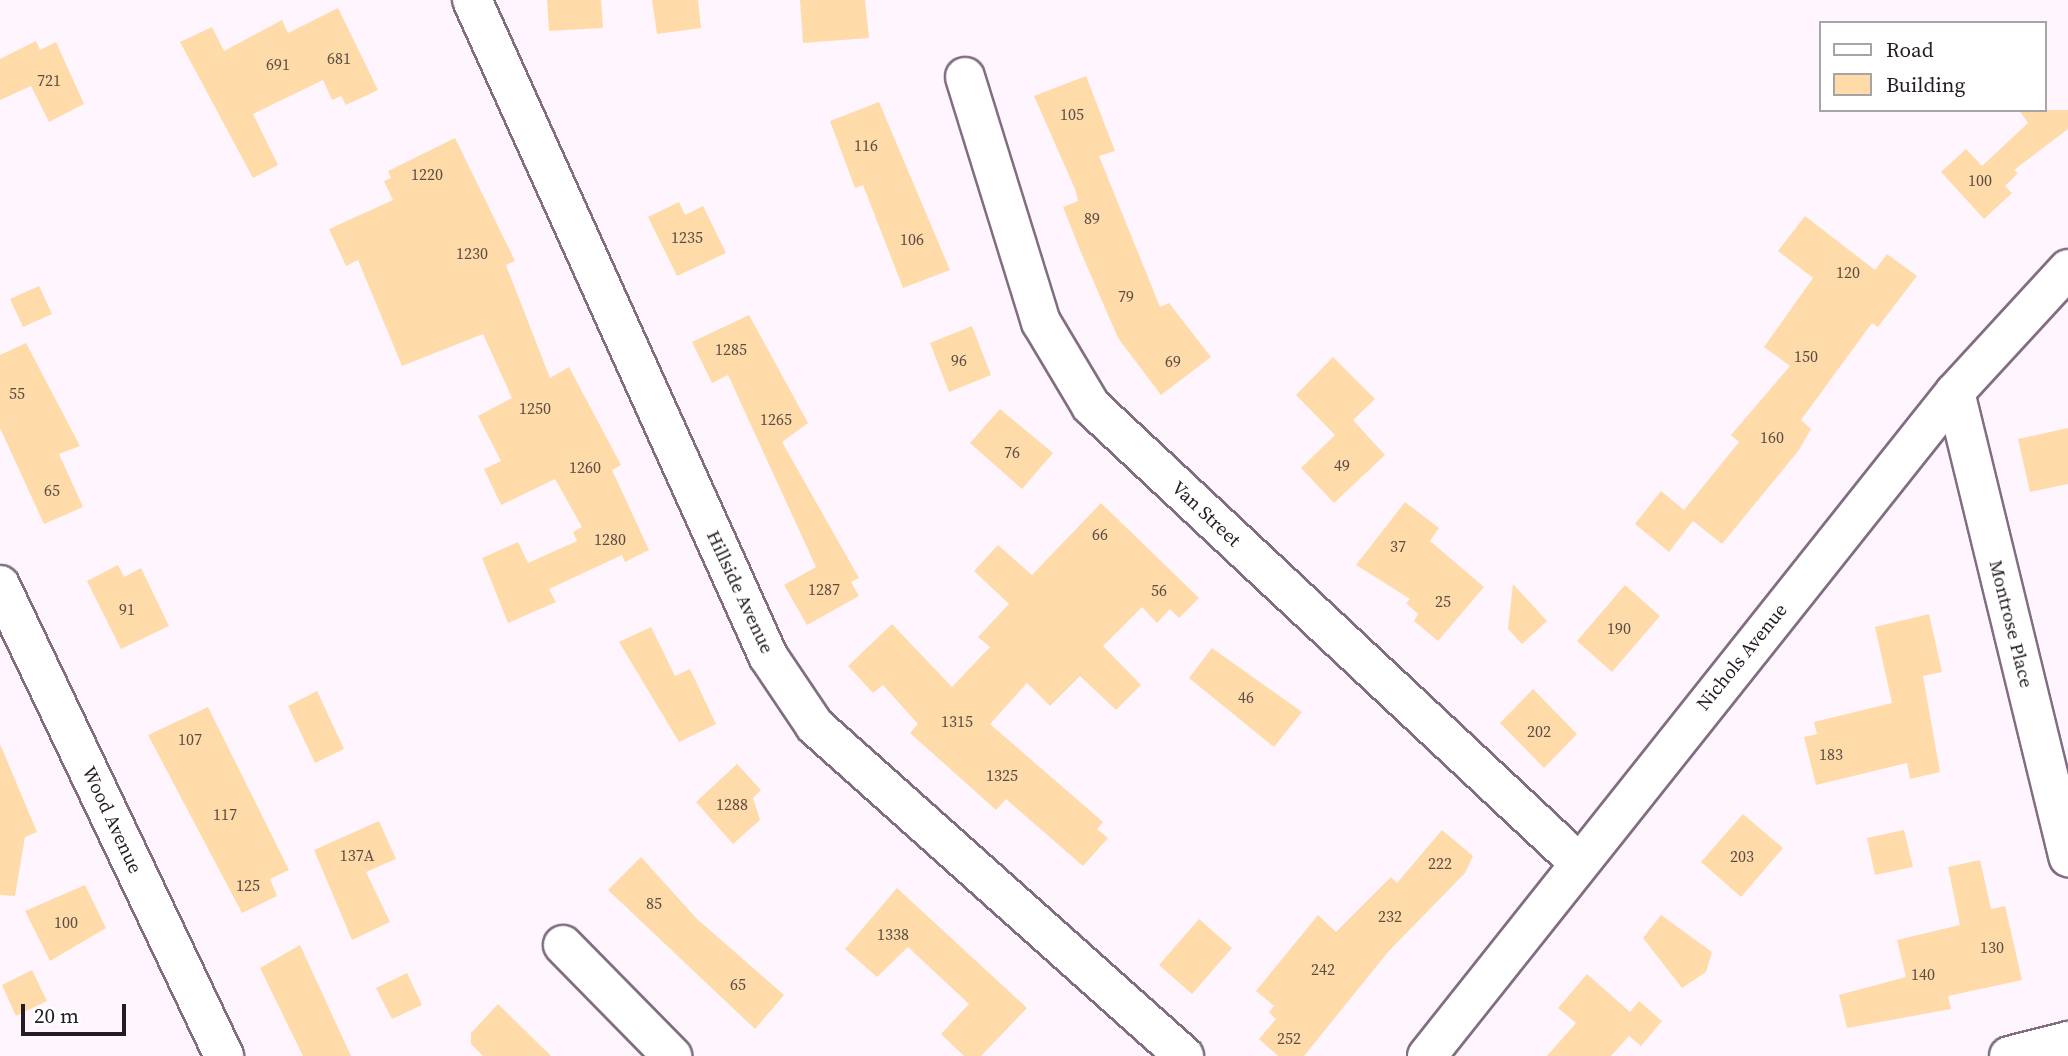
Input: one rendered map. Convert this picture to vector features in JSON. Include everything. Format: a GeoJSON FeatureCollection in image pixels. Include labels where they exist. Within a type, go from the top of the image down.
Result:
{"type":"FeatureCollection","features":[{"type":"Feature","properties":{"kind":"street","name":"Hillside Avenue"},"geometry":{"type":"LineString","coordinates":[[472,0],[768,656],[815,726],[1184,1056]]}},
{"type":"Feature","properties":{"kind":"street","name":"Van Street"},"geometry":{"type":"LineString","coordinates":[[965,77],[1041,322],[1091,406],[1580,863]]}},
{"type":"Feature","properties":{"kind":"street","name":"Nichols Avenue"},"geometry":{"type":"LineString","coordinates":[[1427,1056],[1955,392],[2068,269]]}},
{"type":"Feature","properties":{"kind":"street","name":"Montrose Place"},"geometry":{"type":"LineString","coordinates":[[1955,392],[2068,857]]}},
{"type":"Feature","properties":{"kind":"street","name":"Wood Avenue"},"geometry":{"type":"LineString","coordinates":[[0,585],[223,1056]]}},
{"type":"Feature","properties":{"kind":"street"},"geometry":{"type":"LineString","coordinates":[[563,945],[672,1056]]}},
{"type":"Feature","properties":{"kind":"street"},"geometry":{"type":"LineString","coordinates":[[2009,1056],[2068,1041]]}},
{"type":"Feature","properties":{"kind":"building"},"geometry":{"type":"Polygon","coordinates":[[[547,0],[601,0],[603,28],[549,31],[547,0]]]}},
{"type":"Feature","properties":{"kind":"building"},"geometry":{"type":"Polygon","coordinates":[[[652,0],[698,0],[701,28],[657,34],[652,0]]]}},
{"type":"Feature","properties":{"kind":"building"},"geometry":{"type":"Polygon","coordinates":[[[800,0],[865,0],[869,38],[803,43],[800,0]]]}},
{"type":"Feature","properties":{"kind":"building"},"geometry":{"type":"Polygon","coordinates":[[[338,8],[378,90],[346,105],[341,96],[332,100],[323,80],[253,114],[278,165],[253,178],[180,42],[212,27],[224,51],[282,20],[288,33],[338,8]]]}},
{"type":"Feature","properties":{"kind":"building"},"geometry":{"type":"Polygon","coordinates":[[[36,41],[40,50],[56,42],[84,104],[49,122],[31,86],[0,100],[0,59],[36,41]]]}},
{"type":"Feature","properties":{"kind":"building"},"geometry":{"type":"Polygon","coordinates":[[[1086,76],[1115,151],[1099,156],[1160,307],[1169,303],[1211,357],[1161,395],[1118,338],[1080,250],[1063,207],[1078,201],[1075,189],[1034,96],[1086,76]]]}},
{"type":"Feature","properties":{"kind":"building"},"geometry":{"type":"Polygon","coordinates":[[[879,102],[950,270],[903,288],[863,185],[855,188],[830,121],[879,102]]]}},
{"type":"Feature","properties":{"kind":"building"},"geometry":{"type":"Polygon","coordinates":[[[2068,110],[2068,129],[2014,170],[2018,173],[2005,186],[2012,193],[1984,219],[1941,172],[1966,149],[1982,166],[2028,123],[2020,112],[2068,110]]]}},
{"type":"Feature","properties":{"kind":"building"},"geometry":{"type":"Polygon","coordinates":[[[455,138],[515,261],[506,265],[550,378],[569,367],[621,465],[612,470],[649,550],[625,562],[622,555],[549,589],[556,602],[508,623],[482,558],[518,542],[528,563],[577,541],[573,532],[582,527],[555,479],[501,505],[484,469],[501,461],[478,416],[512,398],[483,334],[402,366],[358,260],[346,266],[329,229],[393,200],[384,181],[391,178],[388,171],[455,138]]]}},
{"type":"Feature","properties":{"kind":"building"},"geometry":{"type":"Polygon","coordinates":[[[679,202],[685,215],[703,206],[726,253],[677,276],[648,217],[679,202]]]}},
{"type":"Feature","properties":{"kind":"building"},"geometry":{"type":"Polygon","coordinates":[[[1805,216],[1875,270],[1887,254],[1917,276],[1878,327],[1872,323],[1801,420],[1811,429],[1799,450],[1722,544],[1693,521],[1669,552],[1635,524],[1661,491],[1684,510],[1739,442],[1731,435],[1790,366],[1764,347],[1813,278],[1778,251],[1805,216]]]}},
{"type":"Feature","properties":{"kind":"building"},"geometry":{"type":"Polygon","coordinates":[[[39,286],[52,314],[23,327],[10,299],[39,286]]]}},
{"type":"Feature","properties":{"kind":"building"},"geometry":{"type":"Polygon","coordinates":[[[749,315],[808,423],[782,442],[859,578],[851,582],[859,596],[807,625],[784,585],[816,567],[728,375],[712,383],[692,342],[749,315]]]}},
{"type":"Feature","properties":{"kind":"building"},"geometry":{"type":"Polygon","coordinates":[[[972,326],[991,375],[949,392],[930,343],[972,326]]]}},
{"type":"Feature","properties":{"kind":"building"},"geometry":{"type":"Polygon","coordinates":[[[26,343],[80,446],[59,454],[83,507],[44,524],[0,428],[0,355],[26,343]]]}},
{"type":"Feature","properties":{"kind":"building"},"geometry":{"type":"Polygon","coordinates":[[[1333,357],[1375,399],[1353,420],[1385,455],[1334,503],[1301,468],[1335,435],[1296,395],[1333,357]]]}},
{"type":"Feature","properties":{"kind":"building"},"geometry":{"type":"Polygon","coordinates":[[[1000,409],[1053,453],[1022,489],[970,443],[1000,409]]]}},
{"type":"Feature","properties":{"kind":"building"},"geometry":{"type":"Polygon","coordinates":[[[2068,428],[2068,484],[2030,492],[2018,439],[2068,428]]]}},
{"type":"Feature","properties":{"kind":"building"},"geometry":{"type":"Polygon","coordinates":[[[1405,502],[1439,528],[1430,541],[1484,587],[1438,641],[1414,621],[1418,614],[1406,603],[1410,599],[1356,565],[1405,502]]]}},
{"type":"Feature","properties":{"kind":"building"},"geometry":{"type":"Polygon","coordinates":[[[1101,503],[1199,598],[1179,618],[1170,609],[1157,623],[1142,607],[1103,646],[1141,685],[1116,710],[1080,676],[1050,706],[1027,683],[990,724],[1103,822],[1097,829],[1108,838],[1083,866],[1006,799],[996,810],[910,733],[918,724],[883,685],[873,693],[848,666],[892,624],[952,687],[990,647],[978,637],[1009,604],[974,571],[998,545],[1032,575],[1101,503]]]}},
{"type":"Feature","properties":{"kind":"building"},"geometry":{"type":"Polygon","coordinates":[[[118,565],[124,577],[141,568],[169,626],[121,649],[87,581],[118,565]]]}},
{"type":"Feature","properties":{"kind":"building"},"geometry":{"type":"Polygon","coordinates":[[[1513,584],[1547,621],[1522,644],[1508,629],[1513,584]]]}},
{"type":"Feature","properties":{"kind":"building"},"geometry":{"type":"Polygon","coordinates":[[[1625,585],[1660,616],[1612,672],[1577,641],[1625,585]]]}},
{"type":"Feature","properties":{"kind":"building"},"geometry":{"type":"Polygon","coordinates":[[[1929,614],[1942,672],[1923,676],[1940,772],[1910,779],[1907,763],[1816,785],[1804,737],[1817,734],[1814,722],[1892,703],[1875,627],[1929,614]]]}},
{"type":"Feature","properties":{"kind":"building"},"geometry":{"type":"Polygon","coordinates":[[[651,627],[675,676],[690,669],[716,724],[679,742],[619,642],[651,627]]]}},
{"type":"Feature","properties":{"kind":"building"},"geometry":{"type":"Polygon","coordinates":[[[1212,648],[1302,712],[1274,747],[1189,678],[1212,648]]]}},
{"type":"Feature","properties":{"kind":"building"},"geometry":{"type":"Polygon","coordinates":[[[1533,689],[1577,734],[1544,768],[1500,723],[1533,689]]]}},
{"type":"Feature","properties":{"kind":"building"},"geometry":{"type":"Polygon","coordinates":[[[317,691],[344,749],[315,763],[288,706],[317,691]]]}},
{"type":"Feature","properties":{"kind":"building"},"geometry":{"type":"Polygon","coordinates":[[[208,707],[289,870],[270,879],[277,896],[242,913],[148,735],[208,707]]]}},
{"type":"Feature","properties":{"kind":"building"},"geometry":{"type":"Polygon","coordinates":[[[0,744],[37,832],[25,837],[15,896],[0,895],[0,744]]]}},
{"type":"Feature","properties":{"kind":"building"},"geometry":{"type":"Polygon","coordinates":[[[737,764],[761,790],[753,798],[760,820],[733,844],[696,802],[737,764]]]}},
{"type":"Feature","properties":{"kind":"building"},"geometry":{"type":"Polygon","coordinates":[[[1743,814],[1783,848],[1741,897],[1701,862],[1743,814]]]}},
{"type":"Feature","properties":{"kind":"building"},"geometry":{"type":"Polygon","coordinates":[[[379,821],[396,859],[366,872],[390,922],[352,940],[314,850],[379,821]]]}},
{"type":"Feature","properties":{"kind":"building"},"geometry":{"type":"Polygon","coordinates":[[[1442,830],[1473,856],[1465,873],[1388,952],[1304,1056],[1278,1056],[1259,1039],[1276,1019],[1269,1012],[1274,1006],[1256,991],[1318,915],[1336,932],[1391,877],[1397,883],[1442,830]]]}},
{"type":"Feature","properties":{"kind":"building"},"geometry":{"type":"Polygon","coordinates":[[[1904,830],[1913,867],[1875,875],[1867,838],[1904,830]]]}},
{"type":"Feature","properties":{"kind":"building"},"geometry":{"type":"Polygon","coordinates":[[[641,857],[697,919],[784,995],[755,1029],[608,890],[641,857]]]}},
{"type":"Feature","properties":{"kind":"building"},"geometry":{"type":"Polygon","coordinates":[[[1980,860],[1991,909],[2005,906],[2022,980],[1948,996],[1951,1009],[1847,1028],[1839,995],[1906,977],[1897,940],[1960,925],[1948,867],[1980,860]]]}},
{"type":"Feature","properties":{"kind":"building"},"geometry":{"type":"Polygon","coordinates":[[[85,885],[106,928],[50,961],[25,911],[85,885]]]}},
{"type":"Feature","properties":{"kind":"building"},"geometry":{"type":"Polygon","coordinates":[[[897,888],[1027,1008],[981,1056],[964,1056],[941,1034],[969,1004],[908,947],[877,977],[845,949],[897,888]]]}},
{"type":"Feature","properties":{"kind":"building"},"geometry":{"type":"Polygon","coordinates":[[[1661,915],[1712,952],[1706,972],[1682,988],[1643,938],[1661,915]]]}},
{"type":"Feature","properties":{"kind":"building"},"geometry":{"type":"Polygon","coordinates":[[[1199,919],[1232,948],[1192,994],[1159,965],[1199,919]]]}},
{"type":"Feature","properties":{"kind":"building"},"geometry":{"type":"Polygon","coordinates":[[[300,945],[351,1056],[303,1056],[260,968],[300,945]]]}},
{"type":"Feature","properties":{"kind":"building"},"geometry":{"type":"Polygon","coordinates":[[[32,970],[47,1001],[16,1016],[2,985],[32,970]]]}},
{"type":"Feature","properties":{"kind":"building"},"geometry":{"type":"Polygon","coordinates":[[[407,973],[422,1005],[392,1019],[376,988],[407,973]]]}},
{"type":"Feature","properties":{"kind":"building"},"geometry":{"type":"Polygon","coordinates":[[[1587,974],[1630,1012],[1639,1001],[1662,1021],[1641,1046],[1629,1036],[1611,1056],[1547,1056],[1576,1023],[1558,1008],[1587,974]]]}},
{"type":"Feature","properties":{"kind":"building"},"geometry":{"type":"Polygon","coordinates":[[[498,1004],[551,1056],[483,1056],[471,1044],[471,1033],[498,1004]]]}}]}
